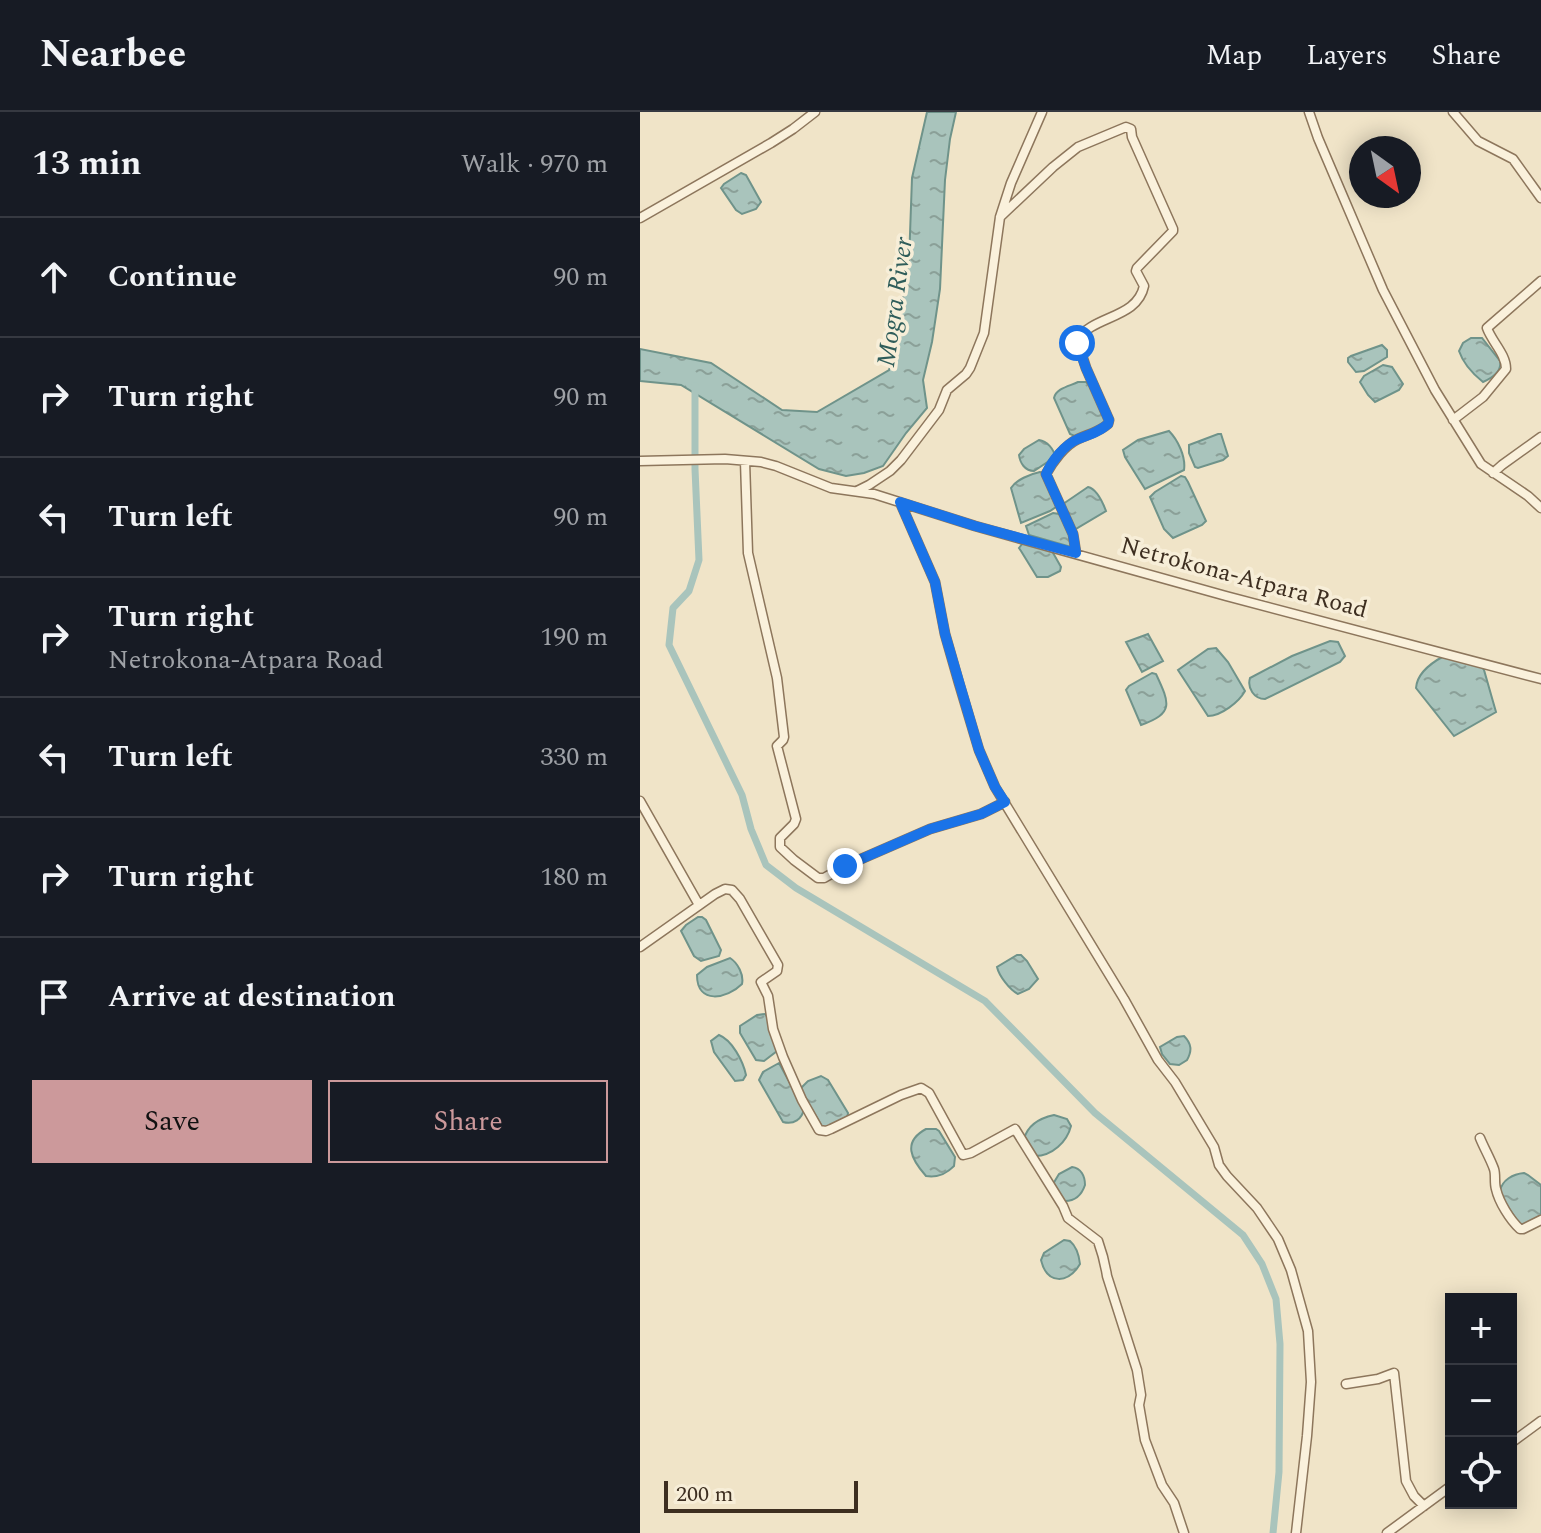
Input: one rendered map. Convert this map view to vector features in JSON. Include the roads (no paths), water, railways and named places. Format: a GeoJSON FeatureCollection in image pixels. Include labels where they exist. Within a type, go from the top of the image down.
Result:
{"type":"FeatureCollection","features":[{"type":"Feature","properties":{"kind":"street"},"geometry":{"type":"LineString","coordinates":[[640,218],[771,143],[815,112]]}},
{"type":"Feature","properties":{"kind":"street"},"geometry":{"type":"LineString","coordinates":[[857,491],[890,471],[901,460],[939,410],[947,390],[970,368],[984,333],[1000,217],[1011,183],[1042,112]]}},
{"type":"Feature","properties":{"kind":"street"},"geometry":{"type":"LineString","coordinates":[[1309,112],[1383,290],[1435,390],[1481,464],[1541,508]]}},
{"type":"Feature","properties":{"kind":"street"},"geometry":{"type":"LineString","coordinates":[[1453,112],[1478,141],[1513,159],[1541,198]]}},
{"type":"Feature","properties":{"kind":"street"},"geometry":{"type":"LineString","coordinates":[[1000,217],[1078,147],[1126,127],[1131,129],[1173,229],[1137,268],[1144,286],[1141,296],[1125,311],[1098,323],[1077,340],[1109,420],[1102,429],[1075,440],[1046,474],[1073,534],[1076,553]]}},
{"type":"Feature","properties":{"kind":"street"},"geometry":{"type":"LineString","coordinates":[[1453,420],[1478,402],[1506,369],[1506,362],[1487,328],[1541,281]]}},
{"type":"Feature","properties":{"kind":"street"},"geometry":{"type":"LineString","coordinates":[[1493,473],[1541,437]]}},
{"type":"Feature","properties":{"kind":"street","name":"Netrokona-Atpara Road"},"geometry":{"type":"LineString","coordinates":[[640,461],[706,459],[776,466],[831,488],[874,494],[975,526],[1226,596],[1541,679]]}},
{"type":"Feature","properties":{"kind":"street"},"geometry":{"type":"LineString","coordinates":[[745,461],[748,553],[777,678],[784,737],[777,746],[796,819],[780,838],[780,847],[818,878],[824,878],[930,829],[981,814],[1005,802]]}},
{"type":"Feature","properties":{"kind":"street"},"geometry":{"type":"LineString","coordinates":[[900,502],[935,582],[945,634],[979,750],[995,787],[1158,1060],[1214,1147],[1219,1165],[1257,1208],[1278,1239],[1291,1270],[1308,1331],[1310,1369],[1307,1436],[1296,1533]]}},
{"type":"Feature","properties":{"kind":"street"},"geometry":{"type":"LineString","coordinates":[[640,801],[699,905]]}},
{"type":"Feature","properties":{"kind":"street"},"geometry":{"type":"LineString","coordinates":[[640,947],[699,905],[725,889],[732,890],[778,965],[777,971],[761,984],[768,996],[773,1029],[783,1057],[819,1130],[826,1131],[921,1088],[938,1106],[963,1155],[1016,1130],[1068,1218],[1098,1241],[1137,1370],[1145,1440],[1184,1533]]}},
{"type":"Feature","properties":{"kind":"street"},"geometry":{"type":"LineString","coordinates":[[1480,1138],[1493,1165],[1495,1188],[1514,1224],[1523,1229],[1541,1220]]}},
{"type":"Feature","properties":{"kind":"street"},"geometry":{"type":"LineString","coordinates":[[1346,1384],[1394,1373],[1406,1481],[1424,1506]]}},
{"type":"Feature","properties":{"kind":"street"},"geometry":{"type":"LineString","coordinates":[[1517,1439],[1541,1421]]}},
{"type":"Feature","properties":{"kind":"street"},"geometry":{"type":"LineString","coordinates":[[1387,1533],[1445,1490]]}},
{"type":"Feature","properties":{"kind":"water"},"geometry":{"type":"Polygon","coordinates":[[[927,112],[956,112],[945,180],[940,289],[923,380],[927,408],[883,466],[846,476],[819,469],[681,385],[640,381],[640,349],[711,363],[782,410],[817,412],[889,370],[909,262],[912,178],[927,112]]]}},
{"type":"Feature","properties":{"kind":"water"},"geometry":{"type":"Polygon","coordinates":[[[741,173],[746,175],[761,202],[756,209],[742,214],[721,188],[741,173]]]}},
{"type":"Feature","properties":{"kind":"water"},"geometry":{"type":"Polygon","coordinates":[[[1471,338],[1482,338],[1500,361],[1498,371],[1483,382],[1469,368],[1459,351],[1463,343],[1471,338]]]}},
{"type":"Feature","properties":{"kind":"water"},"geometry":{"type":"Polygon","coordinates":[[[1382,345],[1387,350],[1387,357],[1364,371],[1356,372],[1348,362],[1351,356],[1382,345]]]}},
{"type":"Feature","properties":{"kind":"water"},"geometry":{"type":"Polygon","coordinates":[[[1383,365],[1392,367],[1403,384],[1399,390],[1375,402],[1360,382],[1364,376],[1383,365]]]}},
{"type":"Feature","properties":{"kind":"water"},"geometry":{"type":"Polygon","coordinates":[[[1078,382],[1089,385],[1106,424],[1077,437],[1070,434],[1054,398],[1060,390],[1078,382]]]}},
{"type":"Feature","properties":{"kind":"water"},"geometry":{"type":"Polygon","coordinates":[[[1169,431],[1181,449],[1184,470],[1145,489],[1123,450],[1138,440],[1169,431]]]}},
{"type":"Feature","properties":{"kind":"water"},"geometry":{"type":"Polygon","coordinates":[[[1221,434],[1228,456],[1195,467],[1189,445],[1221,434]]]}},
{"type":"Feature","properties":{"kind":"water"},"geometry":{"type":"Polygon","coordinates":[[[1039,440],[1050,446],[1055,457],[1031,471],[1020,461],[1019,455],[1039,440]]]}},
{"type":"Feature","properties":{"kind":"water"},"geometry":{"type":"Polygon","coordinates":[[[1040,472],[1056,507],[1021,523],[1011,488],[1016,482],[1040,472]]]}},
{"type":"Feature","properties":{"kind":"water"},"geometry":{"type":"Polygon","coordinates":[[[1181,476],[1188,482],[1206,521],[1173,538],[1164,529],[1150,497],[1181,476]]]}},
{"type":"Feature","properties":{"kind":"water"},"geometry":{"type":"Polygon","coordinates":[[[1088,487],[1097,493],[1106,511],[1074,530],[1063,504],[1088,487]]]}},
{"type":"Feature","properties":{"kind":"water"},"geometry":{"type":"Polygon","coordinates":[[[1053,513],[1059,514],[1069,530],[1071,547],[1029,535],[1026,526],[1053,513]]]}},
{"type":"Feature","properties":{"kind":"water"},"geometry":{"type":"Polygon","coordinates":[[[1023,543],[1052,551],[1061,567],[1060,571],[1048,577],[1037,577],[1019,548],[1023,543]]]}},
{"type":"Feature","properties":{"kind":"water"},"geometry":{"type":"Polygon","coordinates":[[[1148,634],[1163,661],[1142,672],[1126,642],[1148,634]]]}},
{"type":"Feature","properties":{"kind":"water"},"geometry":{"type":"Polygon","coordinates":[[[1330,641],[1338,642],[1345,656],[1340,662],[1265,699],[1252,692],[1250,678],[1330,641]]]}},
{"type":"Feature","properties":{"kind":"water"},"geometry":{"type":"Polygon","coordinates":[[[1216,648],[1245,691],[1229,708],[1208,716],[1178,670],[1208,649],[1216,648]]]}},
{"type":"Feature","properties":{"kind":"water"},"geometry":{"type":"Polygon","coordinates":[[[1444,656],[1481,665],[1496,712],[1454,736],[1416,688],[1422,673],[1444,656]]]}},
{"type":"Feature","properties":{"kind":"water"},"geometry":{"type":"Polygon","coordinates":[[[1152,673],[1156,674],[1161,684],[1166,706],[1159,716],[1141,725],[1126,690],[1152,673]]]}},
{"type":"Feature","properties":{"kind":"water"},"geometry":{"type":"Polygon","coordinates":[[[698,917],[706,920],[721,950],[719,956],[701,961],[694,956],[681,931],[698,917]]]}},
{"type":"Feature","properties":{"kind":"water"},"geometry":{"type":"Polygon","coordinates":[[[1017,955],[1027,961],[1038,979],[1029,989],[1018,994],[1005,982],[997,967],[1017,955]]]}},
{"type":"Feature","properties":{"kind":"water"},"geometry":{"type":"Polygon","coordinates":[[[730,958],[740,970],[742,984],[721,996],[707,995],[698,985],[697,975],[707,967],[730,958]]]}},
{"type":"Feature","properties":{"kind":"water"},"geometry":{"type":"Polygon","coordinates":[[[765,1014],[777,1051],[764,1061],[756,1060],[740,1033],[740,1026],[757,1015],[765,1014]]]}},
{"type":"Feature","properties":{"kind":"water"},"geometry":{"type":"Polygon","coordinates":[[[719,1035],[728,1041],[740,1058],[746,1075],[743,1080],[735,1081],[714,1052],[711,1041],[719,1035]]]}},
{"type":"Feature","properties":{"kind":"water"},"geometry":{"type":"Polygon","coordinates":[[[1184,1036],[1190,1048],[1187,1060],[1179,1065],[1170,1064],[1160,1047],[1184,1036]]]}},
{"type":"Feature","properties":{"kind":"water"},"geometry":{"type":"Polygon","coordinates":[[[779,1063],[804,1109],[799,1118],[791,1123],[783,1122],[759,1080],[763,1072],[779,1063]]]}},
{"type":"Feature","properties":{"kind":"water"},"geometry":{"type":"Polygon","coordinates":[[[821,1076],[828,1080],[848,1113],[847,1119],[824,1130],[800,1089],[808,1081],[821,1076]]]}},
{"type":"Feature","properties":{"kind":"water"},"geometry":{"type":"Polygon","coordinates":[[[1054,1115],[1067,1119],[1071,1126],[1069,1132],[1053,1151],[1035,1156],[1024,1139],[1028,1129],[1035,1122],[1054,1115]]]}},
{"type":"Feature","properties":{"kind":"water"},"geometry":{"type":"Polygon","coordinates":[[[926,1129],[939,1131],[955,1157],[954,1166],[938,1176],[926,1176],[911,1151],[914,1139],[926,1129]]]}},
{"type":"Feature","properties":{"kind":"water"},"geometry":{"type":"Polygon","coordinates":[[[1072,1167],[1082,1173],[1085,1185],[1078,1196],[1065,1201],[1053,1184],[1059,1174],[1072,1167]]]}},
{"type":"Feature","properties":{"kind":"water"},"geometry":{"type":"Polygon","coordinates":[[[1524,1173],[1541,1185],[1541,1215],[1526,1225],[1520,1225],[1500,1191],[1509,1178],[1524,1173]]]}},
{"type":"Feature","properties":{"kind":"water"},"geometry":{"type":"Polygon","coordinates":[[[1064,1240],[1074,1246],[1080,1264],[1070,1275],[1053,1278],[1041,1260],[1044,1253],[1064,1240]]]}},
{"type":"Feature","properties":{"kind":"waterway"},"geometry":{"type":"LineString","coordinates":[[695,386],[699,560],[689,591],[673,608],[669,645],[742,795],[751,829],[766,865],[796,888],[985,1001],[1095,1113],[1243,1235],[1262,1264],[1276,1299],[1280,1344],[1279,1472],[1273,1533]]}},
{"type":"Feature","properties":{"kind":"water label","name":"Mogra River"},"geometry":{"type":"Point","coordinates":[895,302]}}]}
